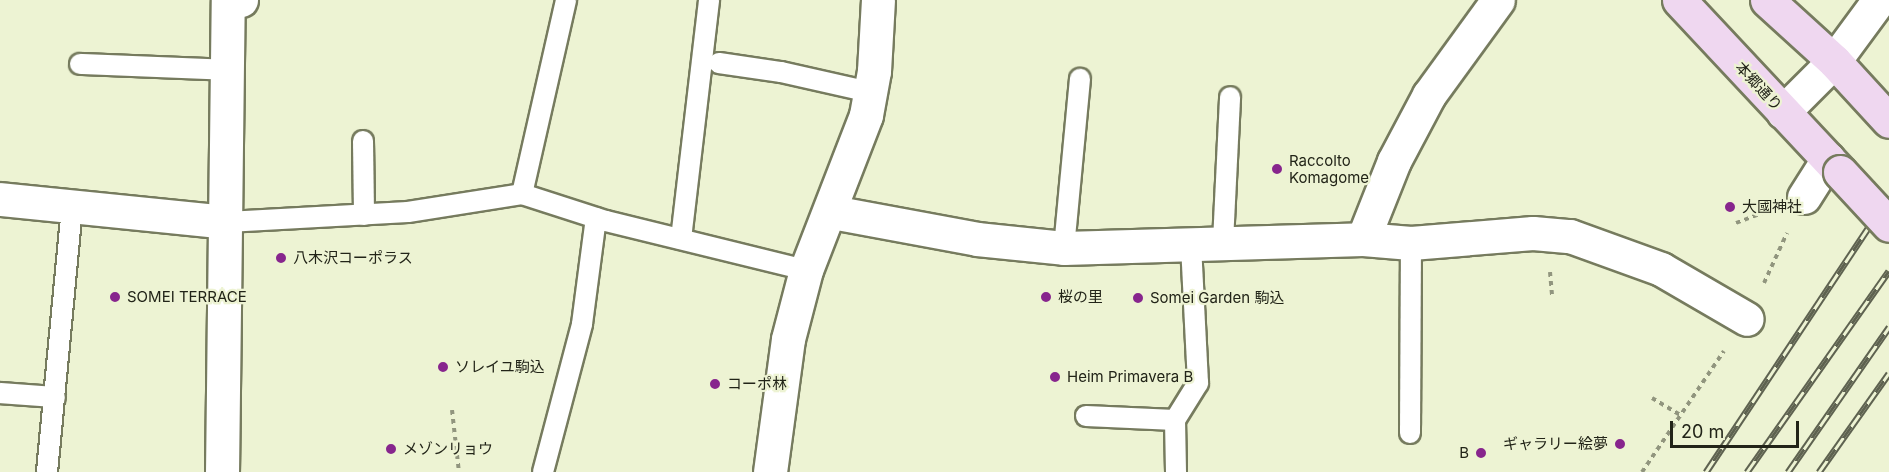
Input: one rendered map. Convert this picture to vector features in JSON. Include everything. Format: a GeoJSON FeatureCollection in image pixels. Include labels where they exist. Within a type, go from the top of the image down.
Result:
{"type":"FeatureCollection","features":[{"type":"Feature","properties":{"kind":"main road","name":"本郷通り"},"geometry":{"type":"LineString","coordinates":[[1679,0],[1889,225]]}},
{"type":"Feature","properties":{"kind":"main road"},"geometry":{"type":"LineString","coordinates":[[1767,0],[1834,61],[1884,116]]}},
{"type":"Feature","properties":{"kind":"street"},"geometry":{"type":"LineString","coordinates":[[222,472],[228,0],[241,0]]}},
{"type":"Feature","properties":{"kind":"street"},"geometry":{"type":"LineString","coordinates":[[770,472],[788,339],[806,270],[832,212],[866,115],[878,0]]}},
{"type":"Feature","properties":{"kind":"street"},"geometry":{"type":"LineString","coordinates":[[1363,239],[1394,161],[1429,95],[1498,0]]}},
{"type":"Feature","properties":{"kind":"street"},"geometry":{"type":"LineString","coordinates":[[1783,112],[1834,61],[1879,0]]}},
{"type":"Feature","properties":{"kind":"street"},"geometry":{"type":"LineString","coordinates":[[1804,196],[1834,165]]}},
{"type":"Feature","properties":{"kind":"street"},"geometry":{"type":"LineString","coordinates":[[0,198],[226,222]]}},
{"type":"Feature","properties":{"kind":"street"},"geometry":{"type":"LineString","coordinates":[[832,212],[977,239],[1064,248],[1191,246],[1224,242],[1363,239],[1411,243],[1533,233],[1570,236],[1661,269],[1747,318]]}},
{"type":"Feature","properties":{"kind":"lane"},"geometry":{"type":"LineString","coordinates":[[522,194],[566,0]]}},
{"type":"Feature","properties":{"kind":"lane"},"geometry":{"type":"LineString","coordinates":[[681,239],[709,0]]}},
{"type":"Feature","properties":{"kind":"lane"},"geometry":{"type":"LineString","coordinates":[[719,63],[781,72],[870,92]]}},
{"type":"Feature","properties":{"kind":"lane"},"geometry":{"type":"LineString","coordinates":[[80,64],[228,70]]}},
{"type":"Feature","properties":{"kind":"lane"},"geometry":{"type":"LineString","coordinates":[[1064,248],[1080,79]]}},
{"type":"Feature","properties":{"kind":"lane"},"geometry":{"type":"LineString","coordinates":[[1224,242],[1230,98]]}},
{"type":"Feature","properties":{"kind":"lane"},"geometry":{"type":"LineString","coordinates":[[363,141],[364,215]]}},
{"type":"Feature","properties":{"kind":"lane"},"geometry":{"type":"LineString","coordinates":[[226,222],[364,215],[522,194],[596,218],[806,270]]}},
{"type":"Feature","properties":{"kind":"lane"},"geometry":{"type":"LineString","coordinates":[[47,472],[72,206]]}},
{"type":"Feature","properties":{"kind":"lane"},"geometry":{"type":"LineString","coordinates":[[543,472],[582,324],[596,218]]}},
{"type":"Feature","properties":{"kind":"lane"},"geometry":{"type":"LineString","coordinates":[[1410,433],[1411,243]]}},
{"type":"Feature","properties":{"kind":"lane"},"geometry":{"type":"LineString","coordinates":[[1176,472],[1175,420],[1198,383],[1191,246]]}},
{"type":"Feature","properties":{"kind":"lane"},"geometry":{"type":"LineString","coordinates":[[0,393],[55,397]]}},
{"type":"Feature","properties":{"kind":"lane"},"geometry":{"type":"LineString","coordinates":[[1086,416],[1175,420]]}},
{"type":"Feature","properties":{"kind":"path"},"geometry":{"type":"LineString","coordinates":[[1652,398],[1680,416]]}},
{"type":"Feature","properties":{"kind":"path"},"geometry":{"type":"LineString","coordinates":[[452,410],[459,472]]}},
{"type":"Feature","properties":{"kind":"railway"},"geometry":{"type":"LineString","coordinates":[[1706,472],[1889,197]]}},
{"type":"Feature","properties":{"kind":"railway"},"geometry":{"type":"LineString","coordinates":[[1747,472],[1889,271]]}},
{"type":"Feature","properties":{"kind":"railway"},"geometry":{"type":"LineString","coordinates":[[1788,472],[1889,327]]}},
{"type":"Feature","properties":{"kind":"railway"},"geometry":{"type":"LineString","coordinates":[[1819,472],[1889,373]]}},
{"type":"Feature","properties":{"kind":"place","name":"Raccolto Komagome"},"geometry":{"type":"Point","coordinates":[1277,169]}},
{"type":"Feature","properties":{"kind":"place","name":"大國神社"},"geometry":{"type":"Point","coordinates":[1730,207]}},
{"type":"Feature","properties":{"kind":"place","name":"八木沢コーポラス"},"geometry":{"type":"Point","coordinates":[281,258]}},
{"type":"Feature","properties":{"kind":"place","name":"SOMEI TERRACE"},"geometry":{"type":"Point","coordinates":[115,297]}},
{"type":"Feature","properties":{"kind":"place","name":"桜の里"},"geometry":{"type":"Point","coordinates":[1046,297]}},
{"type":"Feature","properties":{"kind":"place","name":"Somei Garden 駒込"},"geometry":{"type":"Point","coordinates":[1138,298]}},
{"type":"Feature","properties":{"kind":"place","name":"ソレイユ駒込"},"geometry":{"type":"Point","coordinates":[443,367]}},
{"type":"Feature","properties":{"kind":"place","name":"Heim Primavera B"},"geometry":{"type":"Point","coordinates":[1055,377]}},
{"type":"Feature","properties":{"kind":"place","name":"コーポ林"},"geometry":{"type":"Point","coordinates":[715,384]}},
{"type":"Feature","properties":{"kind":"place","name":"ギャラリー絵夢"},"geometry":{"type":"Point","coordinates":[1620,444]}},
{"type":"Feature","properties":{"kind":"place","name":"メゾンリョウ"},"geometry":{"type":"Point","coordinates":[391,449]}},
{"type":"Feature","properties":{"kind":"place","name":"B"},"geometry":{"type":"Point","coordinates":[1481,453]}}]}
